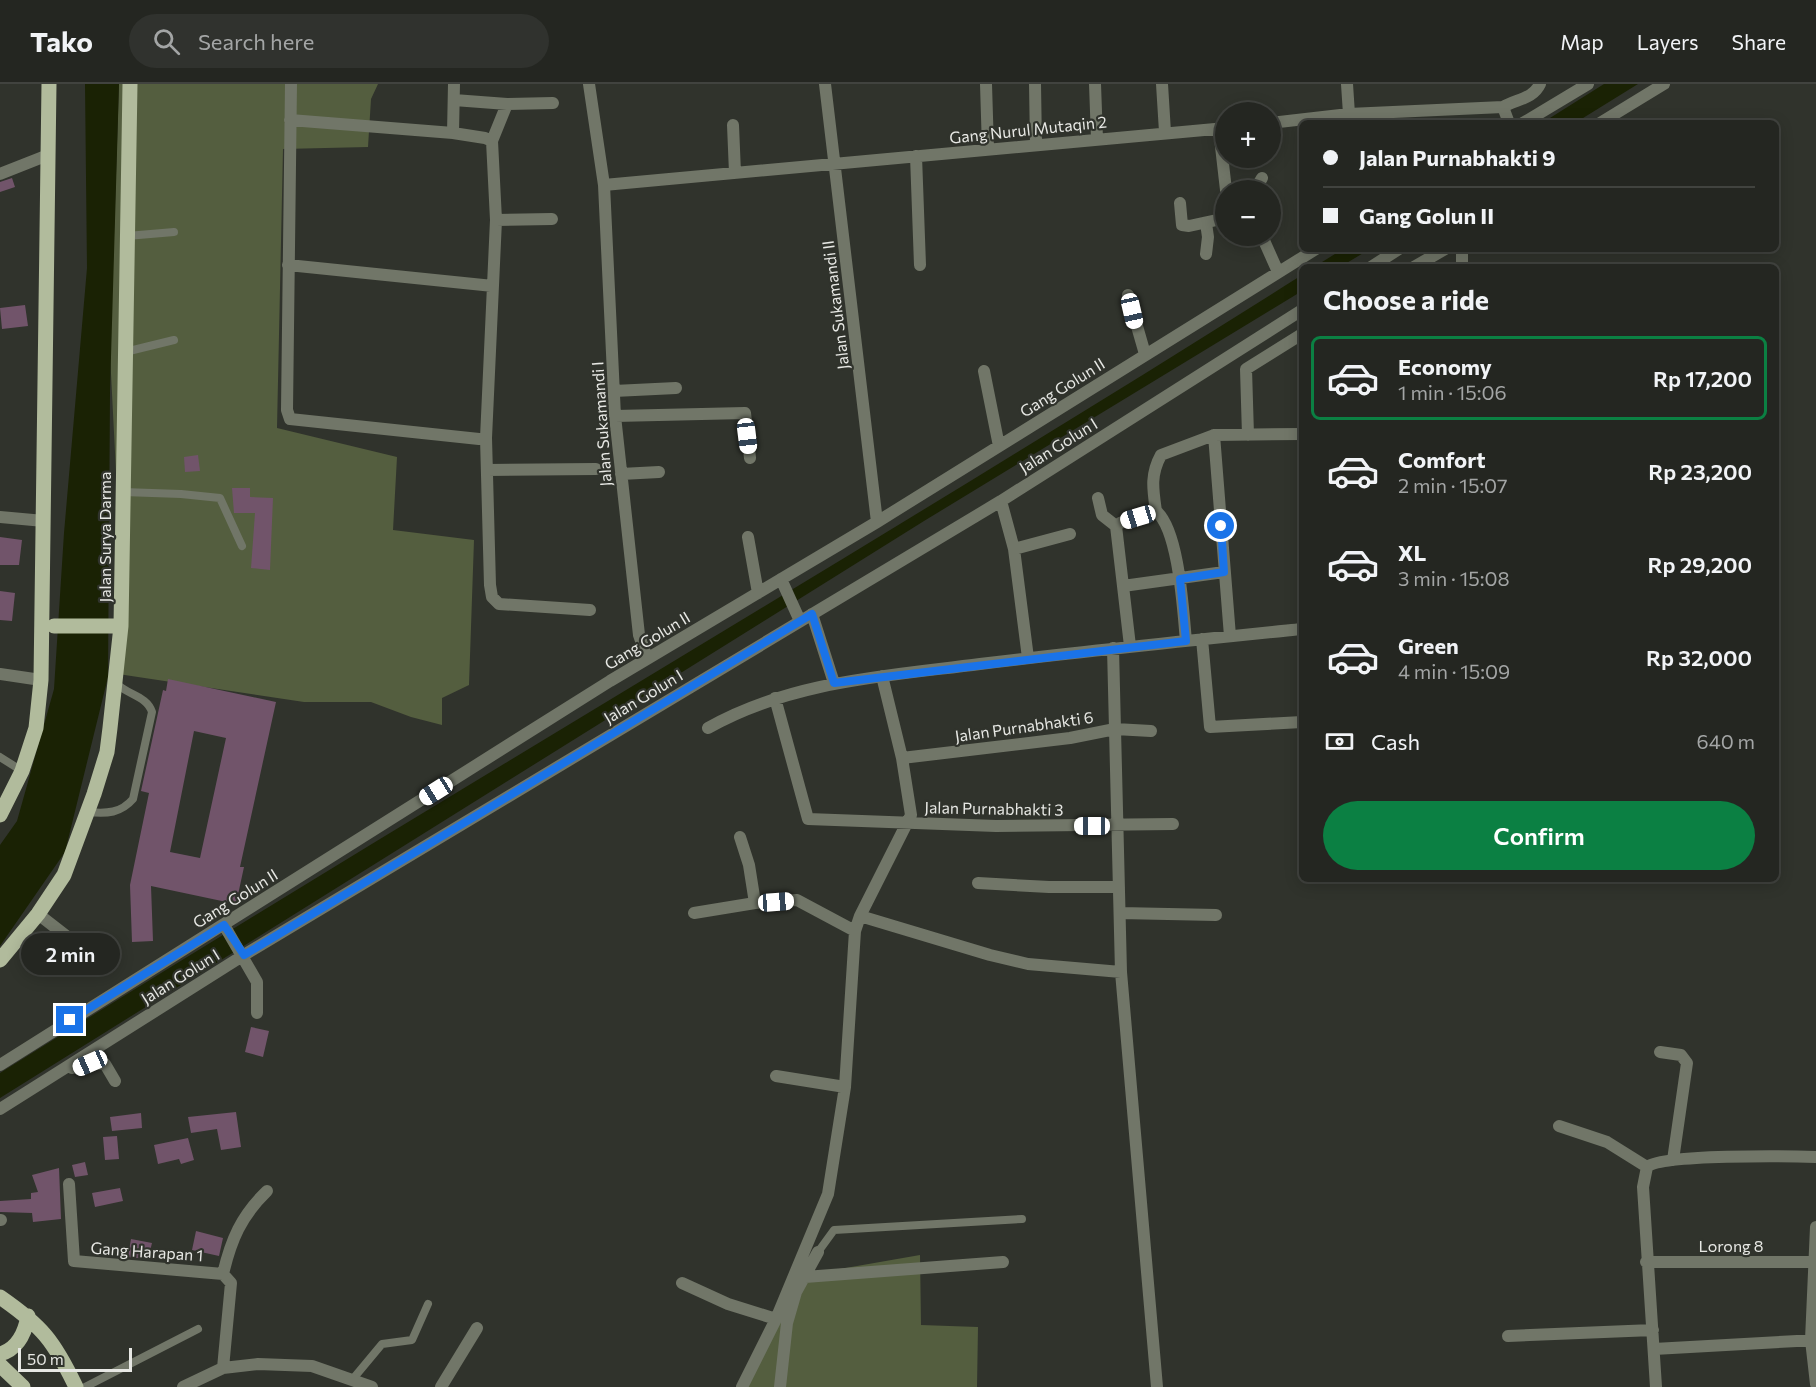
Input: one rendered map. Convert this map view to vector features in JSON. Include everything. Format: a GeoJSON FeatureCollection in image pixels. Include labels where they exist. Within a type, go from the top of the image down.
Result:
{"type":"FeatureCollection","features":[{"type":"Feature","properties":{"kind":"main road"},"geometry":{"type":"LineString","coordinates":[[0,815],[22,771],[36,728],[41,680],[49,84]]}},
{"type":"Feature","properties":{"kind":"main road","name":"Jalan Surya Darma"},"geometry":{"type":"LineString","coordinates":[[0,960],[38,914],[64,875],[88,812],[107,752],[117,684],[116,626],[122,492],[130,84]]}},
{"type":"Feature","properties":{"kind":"main road"},"geometry":{"type":"LineString","coordinates":[[41,658],[56,626],[42,588]]}},
{"type":"Feature","properties":{"kind":"main road"},"geometry":{"type":"LineString","coordinates":[[56,626],[116,626]]}},
{"type":"Feature","properties":{"kind":"main road"},"geometry":{"type":"LineString","coordinates":[[0,1297],[28,1316],[44,1331],[58,1350],[76,1387]]}},
{"type":"Feature","properties":{"kind":"main road"},"geometry":{"type":"LineString","coordinates":[[0,1354],[19,1341],[26,1329],[28,1316]]}},
{"type":"Feature","properties":{"kind":"main road"},"geometry":{"type":"LineString","coordinates":[[0,1365],[23,1387]]}},
{"type":"Feature","properties":{"kind":"street"},"geometry":{"type":"LineString","coordinates":[[291,84],[287,410],[290,419],[422,434],[486,438]]}},
{"type":"Feature","properties":{"kind":"street"},"geometry":{"type":"LineString","coordinates":[[453,133],[454,84]]}},
{"type":"Feature","properties":{"kind":"street","name":"Jalan Sukamandi I"},"geometry":{"type":"LineString","coordinates":[[590,84],[604,185],[615,416],[639,635],[647,658]]}},
{"type":"Feature","properties":{"kind":"street","name":"Jalan Sukamandi II"},"geometry":{"type":"LineString","coordinates":[[825,84],[877,522]]}},
{"type":"Feature","properties":{"kind":"street"},"geometry":{"type":"LineString","coordinates":[[986,84],[988,149]]}},
{"type":"Feature","properties":{"kind":"street"},"geometry":{"type":"LineString","coordinates":[[1035,84],[1036,145]]}},
{"type":"Feature","properties":{"kind":"street"},"geometry":{"type":"LineString","coordinates":[[1095,84],[1096,139]]}},
{"type":"Feature","properties":{"kind":"street"},"geometry":{"type":"LineString","coordinates":[[1162,84],[1165,132]]}},
{"type":"Feature","properties":{"kind":"street"},"geometry":{"type":"LineString","coordinates":[[1347,84],[1349,114]]}},
{"type":"Feature","properties":{"kind":"street"},"geometry":{"type":"LineString","coordinates":[[1528,120],[1588,84]]}},
{"type":"Feature","properties":{"kind":"street"},"geometry":{"type":"LineString","coordinates":[[1605,120],[1664,84]]}},
{"type":"Feature","properties":{"kind":"street"},"geometry":{"type":"LineString","coordinates":[[1281,122],[1349,114],[1503,107],[1538,88],[1543,100],[1554,105]]}},
{"type":"Feature","properties":{"kind":"street"},"geometry":{"type":"LineString","coordinates":[[454,100],[507,104],[553,103]]}},
{"type":"Feature","properties":{"kind":"street"},"geometry":{"type":"LineString","coordinates":[[507,104],[492,141],[496,220],[486,438],[492,597],[499,604],[590,610]]}},
{"type":"Feature","properties":{"kind":"street"},"geometry":{"type":"LineString","coordinates":[[1503,107],[1508,120]]}},
{"type":"Feature","properties":{"kind":"street"},"geometry":{"type":"LineString","coordinates":[[290,120],[453,133],[492,141]]}},
{"type":"Feature","properties":{"kind":"street"},"geometry":{"type":"LineString","coordinates":[[733,125],[735,173]]}},
{"type":"Feature","properties":{"kind":"street","name":"Gang Nurul Mutaqin 2"},"geometry":{"type":"LineString","coordinates":[[604,185],[1165,132],[1215,129]]}},
{"type":"Feature","properties":{"kind":"street"},"geometry":{"type":"LineString","coordinates":[[0,174],[48,155]]}},
{"type":"Feature","properties":{"kind":"street"},"geometry":{"type":"LineString","coordinates":[[916,156],[920,265]]}},
{"type":"Feature","properties":{"kind":"street"},"geometry":{"type":"LineString","coordinates":[[1180,203],[1182,225],[1189,226],[1215,221]]}},
{"type":"Feature","properties":{"kind":"street"},"geometry":{"type":"LineString","coordinates":[[496,220],[552,219]]}},
{"type":"Feature","properties":{"kind":"street"},"geometry":{"type":"LineString","coordinates":[[1206,223],[1208,237],[1206,254]]}},
{"type":"Feature","properties":{"kind":"street"},"geometry":{"type":"LineString","coordinates":[[1266,246],[1278,272]]}},
{"type":"Feature","properties":{"kind":"street","name":"Gang Golun II"},"geometry":{"type":"LineString","coordinates":[[0,1065],[123,986],[225,926],[647,658],[758,593],[783,583],[1311,252]]}},
{"type":"Feature","properties":{"kind":"street"},"geometry":{"type":"LineString","coordinates":[[1376,264],[1394,252]]}},
{"type":"Feature","properties":{"kind":"street"},"geometry":{"type":"LineString","coordinates":[[1419,264],[1440,252]]}},
{"type":"Feature","properties":{"kind":"street"},"geometry":{"type":"LineString","coordinates":[[288,265],[493,286]]}},
{"type":"Feature","properties":{"kind":"street"},"geometry":{"type":"LineString","coordinates":[[1128,295],[1145,354]]}},
{"type":"Feature","properties":{"kind":"street","name":"Jalan Golun I"},"geometry":{"type":"LineString","coordinates":[[0,1109],[242,953],[1001,501],[1299,312]]}},
{"type":"Feature","properties":{"kind":"street"},"geometry":{"type":"LineString","coordinates":[[1248,435],[1246,369],[1299,336]]}},
{"type":"Feature","properties":{"kind":"street"},"geometry":{"type":"LineString","coordinates":[[984,371],[999,446]]}},
{"type":"Feature","properties":{"kind":"street"},"geometry":{"type":"LineString","coordinates":[[614,391],[676,388]]}},
{"type":"Feature","properties":{"kind":"street"},"geometry":{"type":"LineString","coordinates":[[615,416],[745,413],[750,458]]}},
{"type":"Feature","properties":{"kind":"street"},"geometry":{"type":"LineString","coordinates":[[1186,641],[1180,579],[1165,519],[1156,512],[1152,480],[1154,468],[1161,455],[1214,435],[1299,434]]}},
{"type":"Feature","properties":{"kind":"street"},"geometry":{"type":"LineString","coordinates":[[1214,435],[1230,636]]}},
{"type":"Feature","properties":{"kind":"street"},"geometry":{"type":"LineString","coordinates":[[487,470],[596,469]]}},
{"type":"Feature","properties":{"kind":"street"},"geometry":{"type":"LineString","coordinates":[[621,474],[659,472]]}},
{"type":"Feature","properties":{"kind":"street"},"geometry":{"type":"LineString","coordinates":[[1098,498],[1102,515],[1116,526],[1130,646]]}},
{"type":"Feature","properties":{"kind":"street"},"geometry":{"type":"LineString","coordinates":[[1001,501],[1014,549],[1028,658]]}},
{"type":"Feature","properties":{"kind":"street"},"geometry":{"type":"LineString","coordinates":[[1116,526],[1156,512]]}},
{"type":"Feature","properties":{"kind":"street"},"geometry":{"type":"LineString","coordinates":[[0,517],[44,520]]}},
{"type":"Feature","properties":{"kind":"street"},"geometry":{"type":"LineString","coordinates":[[1014,549],[1070,534]]}},
{"type":"Feature","properties":{"kind":"street"},"geometry":{"type":"LineString","coordinates":[[748,537],[758,593]]}},
{"type":"Feature","properties":{"kind":"street"},"geometry":{"type":"LineString","coordinates":[[1123,586],[1224,572]]}},
{"type":"Feature","properties":{"kind":"street"},"geometry":{"type":"LineString","coordinates":[[783,583],[800,621]]}},
{"type":"Feature","properties":{"kind":"street"},"geometry":{"type":"LineString","coordinates":[[812,614],[834,683]]}},
{"type":"Feature","properties":{"kind":"street"},"geometry":{"type":"LineString","coordinates":[[708,728],[740,710],[834,683],[1130,646],[1299,629]]}},
{"type":"Feature","properties":{"kind":"street"},"geometry":{"type":"LineString","coordinates":[[1202,639],[1210,727],[1221,729],[1299,722]]}},
{"type":"Feature","properties":{"kind":"street"},"geometry":{"type":"LineString","coordinates":[[1113,648],[1121,972],[1157,1387]]}},
{"type":"Feature","properties":{"kind":"street"},"geometry":{"type":"LineString","coordinates":[[0,674],[41,680]]}},
{"type":"Feature","properties":{"kind":"street"},"geometry":{"type":"LineString","coordinates":[[742,1387],[776,1319],[828,1194],[845,1087],[855,931],[860,916],[911,815],[902,758],[882,676]]}},
{"type":"Feature","properties":{"kind":"street","name":"Jalan Purnabhakti 3"},"geometry":{"type":"LineString","coordinates":[[776,698],[808,819],[908,823],[1173,824]]}},
{"type":"Feature","properties":{"kind":"street","name":"Jalan Purnabhakti 6"},"geometry":{"type":"LineString","coordinates":[[902,758],[1070,738],[1114,729],[1151,731]]}},
{"type":"Feature","properties":{"kind":"street"},"geometry":{"type":"LineString","coordinates":[[740,837],[749,865],[755,903]]}},
{"type":"Feature","properties":{"kind":"street"},"geometry":{"type":"LineString","coordinates":[[978,883],[1049,887],[1119,887]]}},
{"type":"Feature","properties":{"kind":"street"},"geometry":{"type":"LineString","coordinates":[[694,913],[755,903],[797,900],[855,931]]}},
{"type":"Feature","properties":{"kind":"street"},"geometry":{"type":"LineString","coordinates":[[1120,913],[1216,915]]}},
{"type":"Feature","properties":{"kind":"street"},"geometry":{"type":"LineString","coordinates":[[38,914],[101,963]]}},
{"type":"Feature","properties":{"kind":"street"},"geometry":{"type":"LineString","coordinates":[[860,916],[1009,959],[1053,967],[1121,972]]}},
{"type":"Feature","properties":{"kind":"street"},"geometry":{"type":"LineString","coordinates":[[225,926],[257,982],[258,1013]]}},
{"type":"Feature","properties":{"kind":"street"},"geometry":{"type":"LineString","coordinates":[[1660,1053],[1681,1055],[1687,1063],[1673,1160]]}},
{"type":"Feature","properties":{"kind":"street"},"geometry":{"type":"LineString","coordinates":[[69,1065],[78,1068],[90,1063],[105,1064],[115,1081]]}},
{"type":"Feature","properties":{"kind":"street"},"geometry":{"type":"LineString","coordinates":[[776,1076],[845,1087]]}},
{"type":"Feature","properties":{"kind":"street"},"geometry":{"type":"LineString","coordinates":[[1559,1126],[1607,1142],[1647,1167]]}},
{"type":"Feature","properties":{"kind":"street"},"geometry":{"type":"LineString","coordinates":[[1656,1387],[1646,1262],[1643,1187],[1647,1167],[1656,1162],[1673,1160],[1816,1157]]}},
{"type":"Feature","properties":{"kind":"street","name":"Gang Harapan 1"},"geometry":{"type":"LineString","coordinates":[[69,1184],[74,1261],[223,1274]]}},
{"type":"Feature","properties":{"kind":"street"},"geometry":{"type":"LineString","coordinates":[[223,1368],[231,1283],[223,1274],[235,1231],[250,1207],[267,1191]]}},
{"type":"Feature","properties":{"kind":"street"},"geometry":{"type":"LineString","coordinates":[[1816,1227],[1814,1340],[1816,1384]]}},
{"type":"Feature","properties":{"kind":"street"},"geometry":{"type":"LineString","coordinates":[[780,1387],[787,1323],[796,1292],[818,1252]]}},
{"type":"Feature","properties":{"kind":"street"},"geometry":{"type":"LineString","coordinates":[[805,1277],[1003,1262]]}},
{"type":"Feature","properties":{"kind":"street","name":"Lorong 8"},"geometry":{"type":"LineString","coordinates":[[1646,1262],[1815,1262]]}},
{"type":"Feature","properties":{"kind":"street"},"geometry":{"type":"LineString","coordinates":[[682,1283],[728,1304],[776,1319]]}},
{"type":"Feature","properties":{"kind":"street"},"geometry":{"type":"LineString","coordinates":[[441,1387],[477,1328]]}},
{"type":"Feature","properties":{"kind":"street"},"geometry":{"type":"LineString","coordinates":[[1508,1336],[1653,1330]]}},
{"type":"Feature","properties":{"kind":"street"},"geometry":{"type":"LineString","coordinates":[[1654,1349],[1814,1340]]}},
{"type":"Feature","properties":{"kind":"street"},"geometry":{"type":"LineString","coordinates":[[183,1387],[223,1368],[258,1364],[312,1366],[372,1387]]}},
{"type":"Feature","properties":{"kind":"lane"},"geometry":{"type":"LineString","coordinates":[[127,236],[174,232]]}},
{"type":"Feature","properties":{"kind":"lane"},"geometry":{"type":"LineString","coordinates":[[125,352],[174,340]]}},
{"type":"Feature","properties":{"kind":"lane"},"geometry":{"type":"LineString","coordinates":[[122,492],[220,498],[242,546]]}},
{"type":"Feature","properties":{"kind":"lane"},"geometry":{"type":"LineString","coordinates":[[88,812],[103,814],[124,810],[134,799],[152,712],[145,700],[125,693],[117,684]]}},
{"type":"Feature","properties":{"kind":"lane"},"geometry":{"type":"LineString","coordinates":[[0,757],[22,771]]}},
{"type":"Feature","properties":{"kind":"lane"},"geometry":{"type":"LineString","coordinates":[[818,1252],[834,1230],[1022,1219]]}},
{"type":"Feature","properties":{"kind":"lane"},"geometry":{"type":"LineString","coordinates":[[352,1380],[382,1344],[412,1340],[428,1304]]}},
{"type":"Feature","properties":{"kind":"lane"},"geometry":{"type":"LineString","coordinates":[[85,1387],[198,1329]]}},
{"type":"Feature","properties":{"kind":"shaded area"},"geometry":{"type":"Polygon","coordinates":[[[85,84],[119,84],[110,391],[108,677],[65,852],[0,946],[0,845],[17,821],[54,689],[64,533],[87,268],[85,84]]]}},
{"type":"Feature","properties":{"kind":"shaded area"},"geometry":{"type":"Polygon","coordinates":[[[119,84],[378,84],[371,99],[368,147],[283,149],[277,428],[397,457],[393,530],[474,540],[469,685],[442,698],[442,725],[411,717],[371,702],[304,702],[118,674],[117,492],[110,354],[119,84]]]}},
{"type":"Feature","properties":{"kind":"shaded area"},"geometry":{"type":"Polygon","coordinates":[[[1604,84],[1638,84],[1580,120],[1547,120],[1604,84]]]}},
{"type":"Feature","properties":{"kind":"shaded area"},"geometry":{"type":"Polygon","coordinates":[[[1338,252],[1365,252],[1345,264],[1319,264],[1338,252]]]}},
{"type":"Feature","properties":{"kind":"shaded area"},"geometry":{"type":"Polygon","coordinates":[[[1299,277],[1299,293],[924,521],[0,1098],[0,1073],[1299,277]]]}},
{"type":"Feature","properties":{"kind":"shaded area"},"geometry":{"type":"Polygon","coordinates":[[[920,1255],[921,1325],[978,1327],[977,1387],[742,1387],[794,1277],[920,1255]]]}},
{"type":"Feature","properties":{"kind":"building"},"geometry":{"type":"Polygon","coordinates":[[[12,178],[15,187],[0,192],[0,182],[12,178]]]}},
{"type":"Feature","properties":{"kind":"building"},"geometry":{"type":"Polygon","coordinates":[[[25,305],[28,326],[2,329],[0,308],[25,305]]]}},
{"type":"Feature","properties":{"kind":"building"},"geometry":{"type":"Polygon","coordinates":[[[198,455],[200,471],[185,472],[184,457],[198,455]]]}},
{"type":"Feature","properties":{"kind":"building"},"geometry":{"type":"Polygon","coordinates":[[[232,488],[250,488],[250,497],[273,498],[270,570],[251,568],[255,513],[234,513],[232,488]]]}},
{"type":"Feature","properties":{"kind":"building"},"geometry":{"type":"Polygon","coordinates":[[[0,537],[22,540],[19,565],[0,565],[0,537]]]}},
{"type":"Feature","properties":{"kind":"building"},"geometry":{"type":"Polygon","coordinates":[[[0,591],[15,593],[12,621],[0,620],[0,591]]]}},
{"type":"Feature","properties":{"kind":"building"},"geometry":{"type":"Polygon","coordinates":[[[168,679],[276,702],[240,867],[244,867],[236,904],[151,886],[153,941],[132,942],[130,885],[149,793],[141,791],[163,690],[166,691],[168,679]],[[194,731],[170,852],[200,858],[226,738],[194,731]]]}},
{"type":"Feature","properties":{"kind":"building"},"geometry":{"type":"Polygon","coordinates":[[[251,1027],[269,1031],[263,1057],[245,1052],[251,1027]]]}},
{"type":"Feature","properties":{"kind":"building"},"geometry":{"type":"Polygon","coordinates":[[[236,1112],[241,1147],[221,1150],[217,1129],[191,1133],[188,1117],[236,1112]]]}},
{"type":"Feature","properties":{"kind":"building"},"geometry":{"type":"Polygon","coordinates":[[[141,1113],[142,1128],[112,1131],[110,1117],[141,1113]]]}},
{"type":"Feature","properties":{"kind":"building"},"geometry":{"type":"Polygon","coordinates":[[[117,1136],[119,1159],[105,1160],[103,1137],[117,1136]]]}},
{"type":"Feature","properties":{"kind":"building"},"geometry":{"type":"Polygon","coordinates":[[[188,1138],[194,1160],[181,1164],[179,1159],[158,1164],[154,1145],[188,1138]]]}},
{"type":"Feature","properties":{"kind":"building"},"geometry":{"type":"Polygon","coordinates":[[[85,1162],[88,1175],[75,1177],[72,1165],[85,1162]]]}},
{"type":"Feature","properties":{"kind":"building"},"geometry":{"type":"Polygon","coordinates":[[[59,1168],[61,1219],[33,1222],[32,1213],[0,1212],[0,1201],[31,1199],[31,1193],[38,1192],[32,1175],[59,1168]]]}},
{"type":"Feature","properties":{"kind":"building"},"geometry":{"type":"Polygon","coordinates":[[[120,1188],[123,1201],[95,1207],[92,1193],[120,1188]]]}},
{"type":"Feature","properties":{"kind":"building"},"geometry":{"type":"Polygon","coordinates":[[[196,1231],[223,1238],[219,1256],[192,1250],[196,1231]]]}},
{"type":"Feature","properties":{"kind":"building"},"geometry":{"type":"Polygon","coordinates":[[[131,1239],[152,1243],[148,1259],[128,1257],[131,1239]]]}},
{"type":"Feature","properties":{"kind":"route"},"geometry":{"type":"LineString","coordinates":[[70,1020],[224,925],[244,955],[812,614],[834,683],[1186,641],[1180,579],[1224,572],[1221,526]]}}]}
